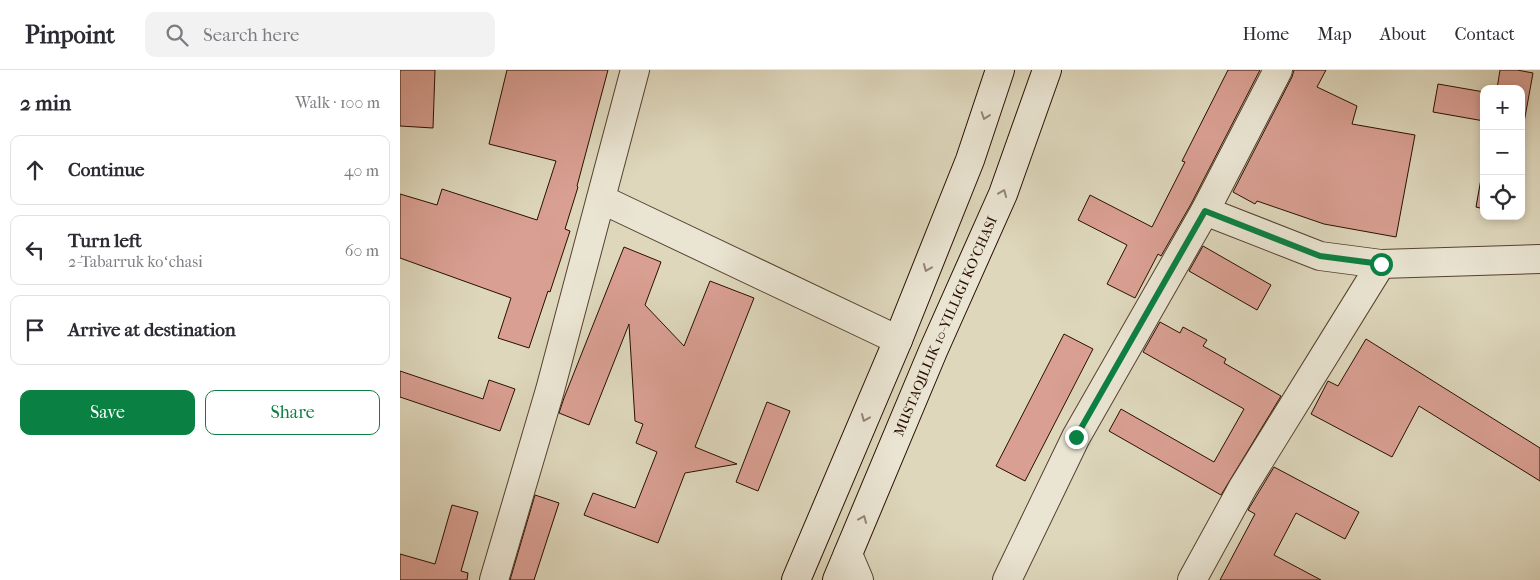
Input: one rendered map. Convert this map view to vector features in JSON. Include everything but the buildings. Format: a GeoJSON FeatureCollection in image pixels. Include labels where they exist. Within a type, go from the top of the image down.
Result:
{"type":"FeatureCollection","features":[{"type":"Feature","properties":{"kind":"street"},"geometry":{"type":"LineString","coordinates":[[494,580],[550,390],[635,70]]}},
{"type":"Feature","properties":{"kind":"street"},"geometry":{"type":"LineString","coordinates":[[796,580],[898,340],[970,160],[1000,70]]}},
{"type":"Feature","properties":{"kind":"street","name":"MUSTAQILLIK 10-YILLIGI KO'CHASI"},"geometry":{"type":"LineString","coordinates":[[837,580],[934,351],[1004,194],[1047,70]]}},
{"type":"Feature","properties":{"kind":"street"},"geometry":{"type":"LineString","coordinates":[[1007,580],[1076,437],[1205,211],[1278,70]]}},
{"type":"Feature","properties":{"kind":"street"},"geometry":{"type":"LineString","coordinates":[[601,199],[898,340]]}},
{"type":"Feature","properties":{"kind":"street"},"geometry":{"type":"LineString","coordinates":[[1205,211],[1320,256],[1381,264],[1540,259]]}},
{"type":"Feature","properties":{"kind":"street"},"geometry":{"type":"LineString","coordinates":[[1192,580],[1243,487],[1381,264]]}},
{"type":"Feature","properties":{"kind":"street"},"geometry":{"type":"LineString","coordinates":[[848,554],[859,580]]}},
{"type":"Feature","properties":{"kind":"route"},"geometry":{"type":"LineString","coordinates":[[1076,437],[1205,211],[1320,256],[1381,264]]}}]}
